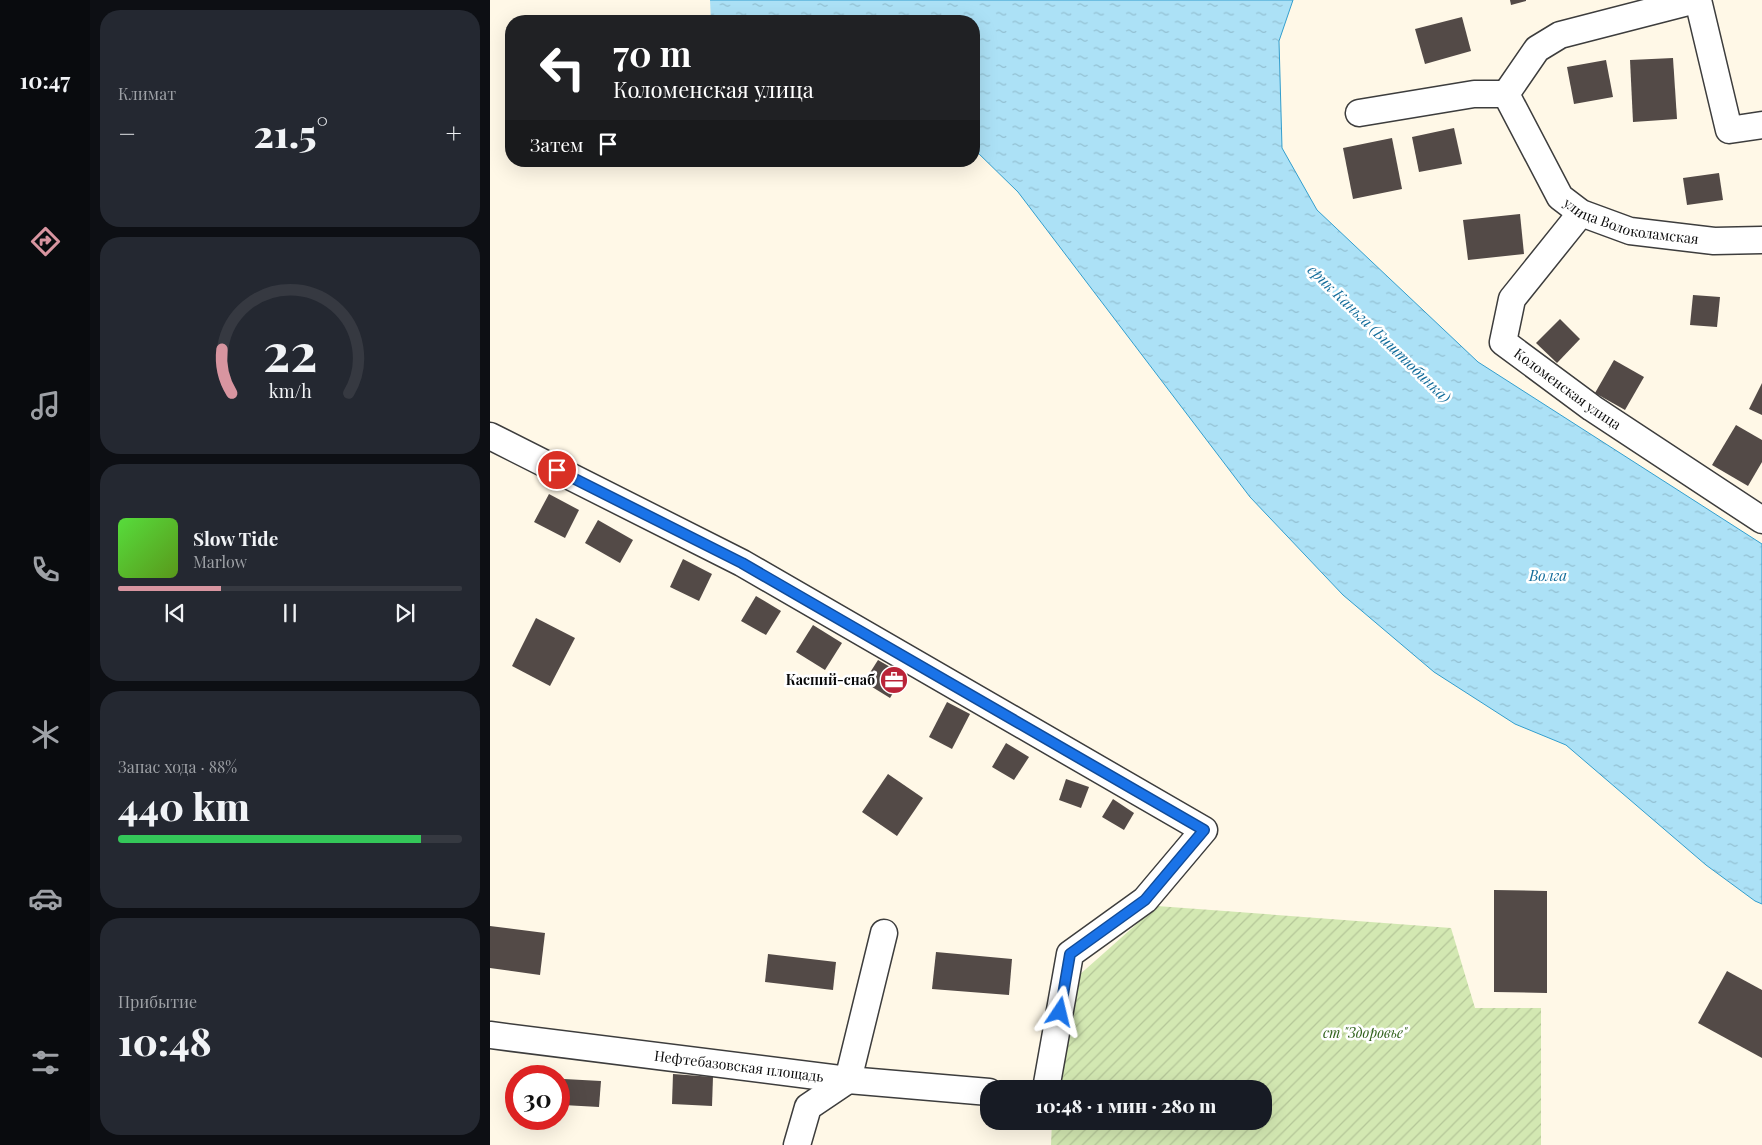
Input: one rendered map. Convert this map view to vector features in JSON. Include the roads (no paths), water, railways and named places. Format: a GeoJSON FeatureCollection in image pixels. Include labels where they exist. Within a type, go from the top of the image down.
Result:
{"type":"FeatureCollection","features":[{"type":"Feature","properties":{"kind":"street"},"geometry":{"type":"LineString","coordinates":[[1359,113],[1474,94],[1506,94],[1538,49],[1560,35],[1697,0],[1729,130],[1762,125]]}},
{"type":"Feature","properties":{"kind":"street","name":"улица Волоколамская"},"geometry":{"type":"LineString","coordinates":[[1506,94],[1560,197],[1581,213],[1630,231],[1714,242],[1762,240]]}},
{"type":"Feature","properties":{"kind":"street","name":"Коломенская улица"},"geometry":{"type":"LineString","coordinates":[[1581,213],[1512,299],[1503,342],[1592,408],[1762,520]]}},
{"type":"Feature","properties":{"kind":"street"},"geometry":{"type":"LineString","coordinates":[[490,436],[742,563],[1204,830],[1145,900],[1070,954],[1048,1080]]}},
{"type":"Feature","properties":{"kind":"street"},"geometry":{"type":"LineString","coordinates":[[797,1145],[808,1107],[848,1080],[884,933]]}},
{"type":"Feature","properties":{"kind":"street","name":"Нефтебазовская площадь"},"geometry":{"type":"LineString","coordinates":[[490,1035],[848,1080],[980,1091]]}},
{"type":"Feature","properties":{"kind":"water","name":"Волга"},"geometry":{"type":"Polygon","coordinates":[[[679,0],[1293,0],[1279,41],[1282,148],[1317,210],[1478,362],[1762,544],[1762,904],[1755,901],[1706,865],[1566,745],[1515,724],[1434,672],[1343,595],[1250,497],[1018,192],[980,155],[980,15],[693,15],[679,0]]]}},
{"type":"Feature","properties":{"kind":"place","name":"Каспий-снаб"},"geometry":{"type":"Point","coordinates":[894,680]}},
{"type":"Feature","properties":{"kind":"water label","name":"ерик Каньга (Биштюбинка)"},"geometry":{"type":"Point","coordinates":[1379,334]}},
{"type":"Feature","properties":{"kind":"park label","name":"ст \"Здоровье\""},"geometry":{"type":"Point","coordinates":[1365,1033]}}]}
